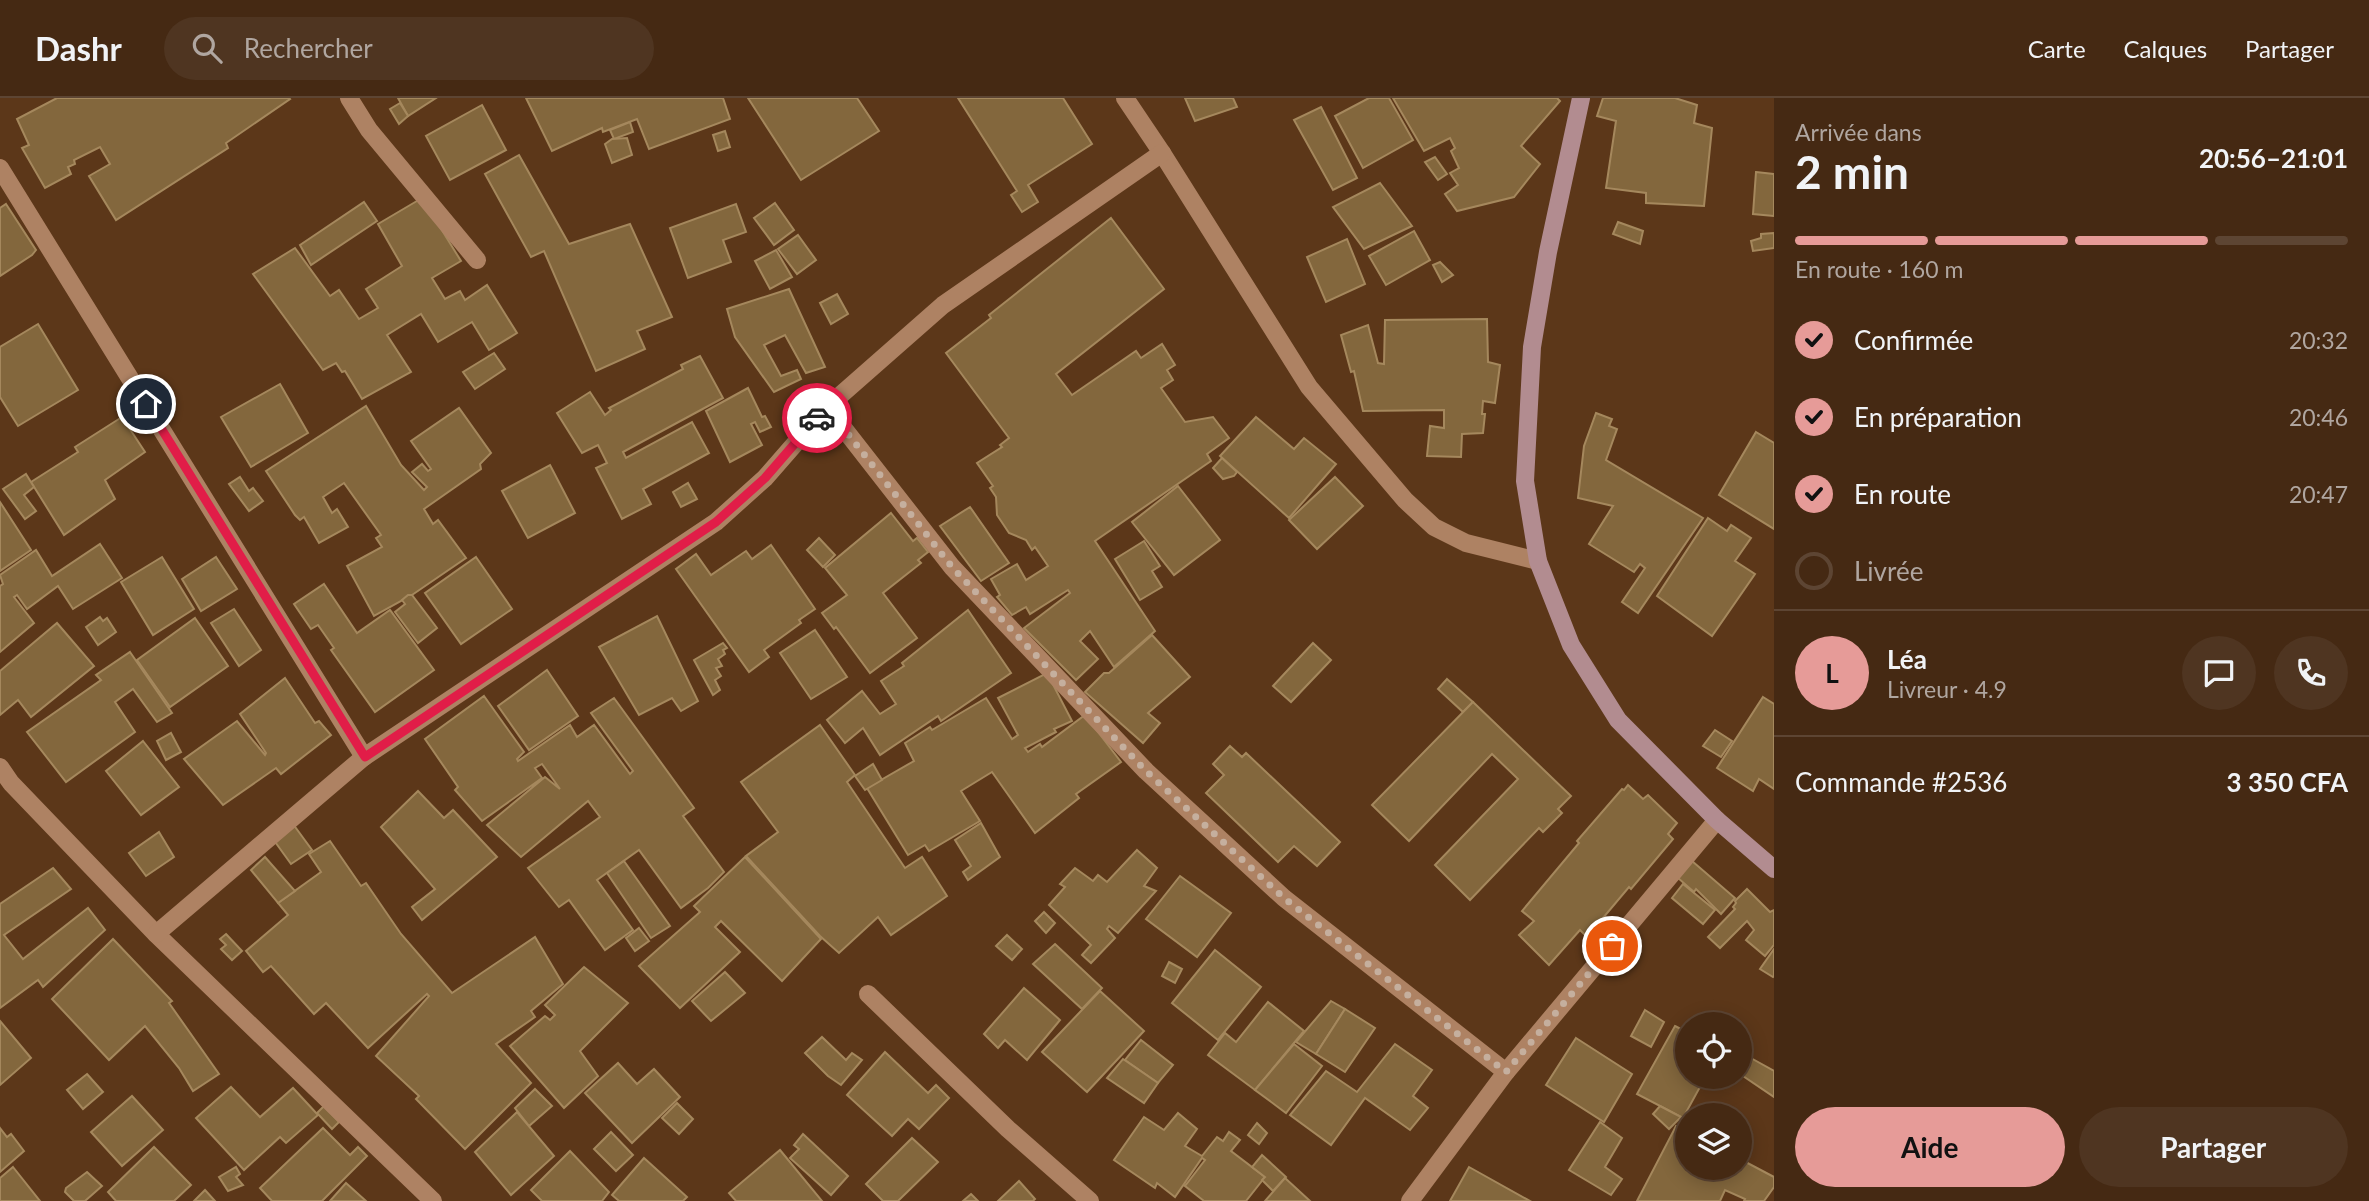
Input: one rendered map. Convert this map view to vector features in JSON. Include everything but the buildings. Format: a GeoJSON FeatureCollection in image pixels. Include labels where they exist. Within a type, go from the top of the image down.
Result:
{"type":"FeatureCollection","features":[{"type":"Feature","properties":{"kind":"main road"},"geometry":{"type":"LineString","coordinates":[[1581,98],[1548,252],[1532,347],[1525,481],[1538,561],[1571,645],[1618,720],[1717,820],[1774,869]]}},
{"type":"Feature","properties":{"kind":"street"},"geometry":{"type":"LineString","coordinates":[[349,98],[369,130],[477,260]]}},
{"type":"Feature","properties":{"kind":"street"},"geometry":{"type":"LineString","coordinates":[[1125,98],[1309,387],[1405,500],[1434,527],[1466,543],[1538,561]]}},
{"type":"Feature","properties":{"kind":"street"},"geometry":{"type":"LineString","coordinates":[[156,934],[365,757],[716,522],[765,478],[827,407],[943,305],[1162,153]]}},
{"type":"Feature","properties":{"kind":"street"},"geometry":{"type":"LineString","coordinates":[[0,168],[365,757]]}},
{"type":"Feature","properties":{"kind":"street"},"geometry":{"type":"LineString","coordinates":[[827,407],[952,567],[1146,771],[1284,898],[1506,1072]]}},
{"type":"Feature","properties":{"kind":"street"},"geometry":{"type":"LineString","coordinates":[[0,767],[11,783],[156,934],[433,1201]]}},
{"type":"Feature","properties":{"kind":"street"},"geometry":{"type":"LineString","coordinates":[[1410,1201],[1506,1072],[1717,820]]}},
{"type":"Feature","properties":{"kind":"street"},"geometry":{"type":"LineString","coordinates":[[869,994],[1008,1129],[1090,1201]]}},
{"type":"Feature","properties":{"kind":"way so far"},"geometry":{"type":"LineString","coordinates":[[817,418],[827,407],[952,567],[1146,771],[1284,898],[1506,1072],[1612,946]]}},
{"type":"Feature","properties":{"kind":"route"},"geometry":{"type":"LineString","coordinates":[[146,404],[365,757],[716,522],[765,478],[817,418]]}}]}
